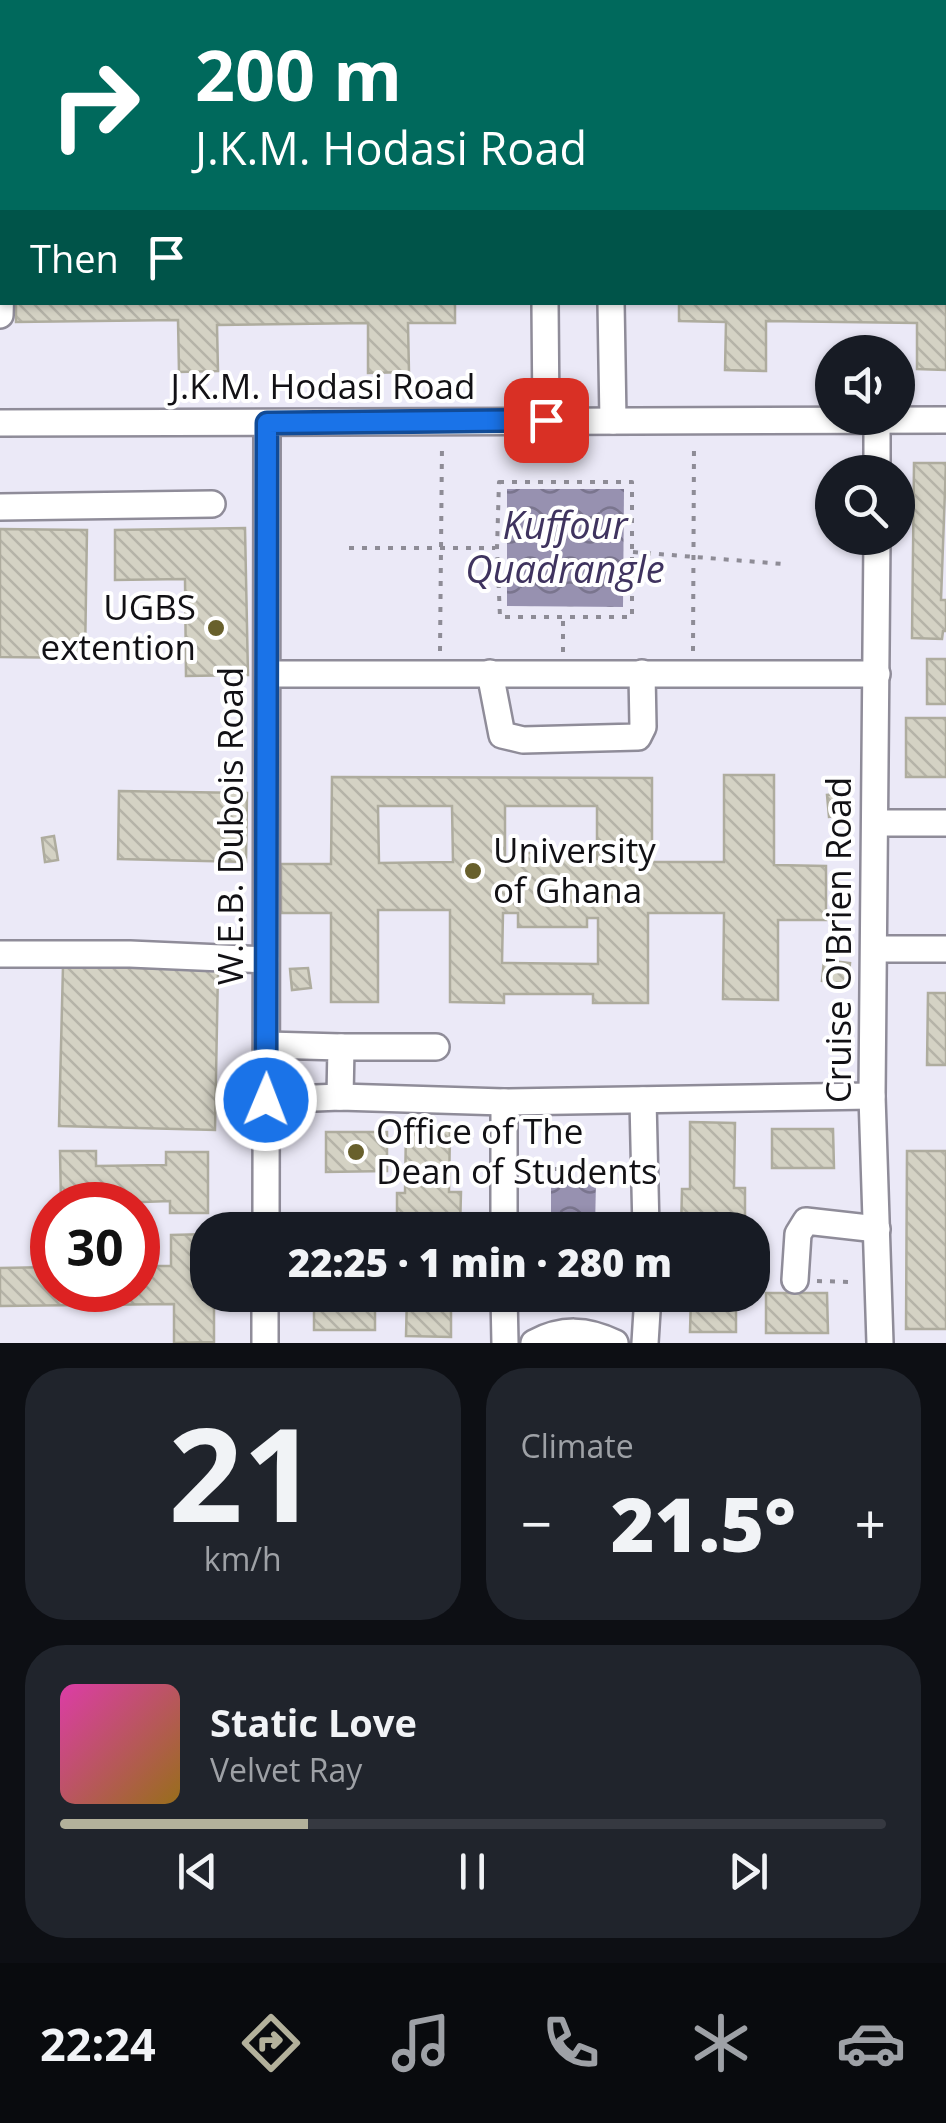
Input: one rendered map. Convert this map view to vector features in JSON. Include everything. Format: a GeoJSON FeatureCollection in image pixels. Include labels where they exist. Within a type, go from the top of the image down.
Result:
{"type":"FeatureCollection","features":[{"type":"Feature","properties":{"kind":"street"},"geometry":{"type":"LineString","coordinates":[[545,305],[546,420]]}},
{"type":"Feature","properties":{"kind":"street"},"geometry":{"type":"LineString","coordinates":[[611,305],[613,421]]}},
{"type":"Feature","properties":{"kind":"street","name":"J.K.M. Hodasi Road"},"geometry":{"type":"LineString","coordinates":[[0,423],[815,420]]}},
{"type":"Feature","properties":{"kind":"street","name":"J.K.M. Hodasi Road"},"geometry":{"type":"LineString","coordinates":[[915,420],[946,420]]}},
{"type":"Feature","properties":{"kind":"street","name":"W.E.B. Dubois Road"},"geometry":{"type":"LineString","coordinates":[[266,1212],[267,423]]}},
{"type":"Feature","properties":{"kind":"street"},"geometry":{"type":"LineString","coordinates":[[0,507],[212,504]]}},
{"type":"Feature","properties":{"kind":"street","name":"Cruise O'Brien Road"},"geometry":{"type":"LineString","coordinates":[[877,555],[872,1096],[880,1343]]}},
{"type":"Feature","properties":{"kind":"street"},"geometry":{"type":"LineString","coordinates":[[490,673],[502,735],[524,740],[638,737],[643,727],[642,674]]}},
{"type":"Feature","properties":{"kind":"street"},"geometry":{"type":"LineString","coordinates":[[266,674],[877,674]]}},
{"type":"Feature","properties":{"kind":"street"},"geometry":{"type":"LineString","coordinates":[[875,823],[946,823]]}},
{"type":"Feature","properties":{"kind":"street"},"geometry":{"type":"LineString","coordinates":[[874,950],[946,950]]}},
{"type":"Feature","properties":{"kind":"street"},"geometry":{"type":"LineString","coordinates":[[0,954],[266,960]]}},
{"type":"Feature","properties":{"kind":"street"},"geometry":{"type":"LineString","coordinates":[[266,1045],[436,1047]]}},
{"type":"Feature","properties":{"kind":"street"},"geometry":{"type":"LineString","coordinates":[[340,1097],[342,1047]]}},
{"type":"Feature","properties":{"kind":"street"},"geometry":{"type":"LineString","coordinates":[[266,1100],[340,1097],[504,1102],[872,1096]]}},
{"type":"Feature","properties":{"kind":"street"},"geometry":{"type":"LineString","coordinates":[[644,1100],[646,1212]]}},
{"type":"Feature","properties":{"kind":"street"},"geometry":{"type":"LineString","coordinates":[[504,1102],[504,1212]]}},
{"type":"Feature","properties":{"kind":"street"},"geometry":{"type":"LineString","coordinates":[[796,1280],[798,1234],[806,1221],[877,1229]]}},
{"type":"Feature","properties":{"kind":"street"},"geometry":{"type":"LineString","coordinates":[[266,1312],[266,1343]]}},
{"type":"Feature","properties":{"kind":"street"},"geometry":{"type":"LineString","coordinates":[[504,1312],[505,1343]]}},
{"type":"Feature","properties":{"kind":"street"},"geometry":{"type":"LineString","coordinates":[[645,1343],[647,1312]]}},
{"type":"Feature","properties":{"kind":"street"},"geometry":{"type":"LineString","coordinates":[[534,1343],[572,1331],[597,1334],[615,1343]]}},
{"type":"Feature","properties":{"kind":"path"},"geometry":{"type":"LineString","coordinates":[[440,673],[442,421]]}},
{"type":"Feature","properties":{"kind":"path"},"geometry":{"type":"LineString","coordinates":[[692,674],[695,421]]}},
{"type":"Feature","properties":{"kind":"path"},"geometry":{"type":"LineString","coordinates":[[499,482],[632,482],[632,552],[632,617],[500,617],[499,482]]}},
{"type":"Feature","properties":{"kind":"path"},"geometry":{"type":"LineString","coordinates":[[349,548],[497,548]]}},
{"type":"Feature","properties":{"kind":"path"},"geometry":{"type":"LineString","coordinates":[[632,552],[783,564]]}},
{"type":"Feature","properties":{"kind":"path"},"geometry":{"type":"LineString","coordinates":[[563,617],[563,673]]}},
{"type":"Feature","properties":{"kind":"path"},"geometry":{"type":"LineString","coordinates":[[504,1169],[645,1170]]}},
{"type":"Feature","properties":{"kind":"path"},"geometry":{"type":"LineString","coordinates":[[796,1280],[877,1283]]}},
{"type":"Feature","properties":{"kind":"water","name":"Kuffour Quadrangle"},"geometry":{"type":"Polygon","coordinates":[[[507,489],[624,489],[623,607],[507,606],[507,489]]]}},
{"type":"Feature","properties":{"kind":"water"},"geometry":{"type":"Polygon","coordinates":[[[551,1180],[596,1180],[595,1212],[551,1212],[551,1180]]]}},
{"type":"Feature","properties":{"kind":"building"},"geometry":{"type":"Polygon","coordinates":[[[16,305],[455,305],[455,323],[408,323],[409,372],[368,373],[368,323],[217,325],[218,371],[179,372],[178,320],[16,322],[16,305]]]}},
{"type":"Feature","properties":{"kind":"building"},"geometry":{"type":"Polygon","coordinates":[[[679,305],[946,305],[946,370],[917,369],[917,323],[766,321],[766,371],[725,370],[726,322],[679,321],[679,305]]]}},
{"type":"Feature","properties":{"kind":"building"},"geometry":{"type":"Polygon","coordinates":[[[915,463],[946,463],[941,600],[946,600],[946,631],[942,639],[912,638],[915,463]]]}},
{"type":"Feature","properties":{"kind":"building","name":"UGBS extention"},"geometry":{"type":"Polygon","coordinates":[[[245,528],[248,675],[186,676],[185,579],[115,580],[115,530],[245,528]]]}},
{"type":"Feature","properties":{"kind":"building"},"geometry":{"type":"Polygon","coordinates":[[[0,529],[87,530],[85,658],[0,657],[0,529]]]}},
{"type":"Feature","properties":{"kind":"building"},"geometry":{"type":"Polygon","coordinates":[[[927,659],[946,659],[946,704],[927,704],[927,659]]]}},
{"type":"Feature","properties":{"kind":"building"},"geometry":{"type":"Polygon","coordinates":[[[906,718],[946,718],[946,777],[906,777],[906,718]]]}},
{"type":"Feature","properties":{"kind":"building"},"geometry":{"type":"Polygon","coordinates":[[[724,775],[774,775],[774,865],[826,866],[826,920],[778,920],[778,1000],[723,999],[724,913],[648,913],[648,1003],[593,1003],[593,994],[504,994],[504,1003],[450,1002],[450,910],[378,910],[378,1002],[331,1002],[331,913],[281,913],[281,864],[331,864],[332,777],[652,778],[652,862],[724,862],[724,775]],[[378,806],[379,863],[453,862],[452,806],[378,806]],[[505,806],[505,859],[515,859],[515,853],[586,853],[586,859],[597,859],[597,806],[505,806]],[[503,913],[502,963],[598,964],[598,918],[587,918],[587,927],[518,927],[518,913],[503,913]]]}},
{"type":"Feature","properties":{"kind":"building"},"geometry":{"type":"Polygon","coordinates":[[[119,791],[247,793],[246,862],[118,859],[119,791]]]}},
{"type":"Feature","properties":{"kind":"building"},"geometry":{"type":"Polygon","coordinates":[[[848,793],[850,815],[829,817],[827,795],[848,793]]]}},
{"type":"Feature","properties":{"kind":"building"},"geometry":{"type":"Polygon","coordinates":[[[54,836],[58,860],[45,862],[42,838],[54,836]]]}},
{"type":"Feature","properties":{"kind":"building"},"geometry":{"type":"Polygon","coordinates":[[[824,960],[850,963],[848,984],[822,981],[824,960]]]}},
{"type":"Feature","properties":{"kind":"building"},"geometry":{"type":"Polygon","coordinates":[[[63,966],[218,970],[215,1130],[59,1126],[63,966]]]}},
{"type":"Feature","properties":{"kind":"building"},"geometry":{"type":"Polygon","coordinates":[[[308,968],[311,988],[292,990],[290,969],[308,968]]]}},
{"type":"Feature","properties":{"kind":"building"},"geometry":{"type":"Polygon","coordinates":[[[928,993],[946,993],[946,1065],[927,1065],[928,993]]]}},
{"type":"Feature","properties":{"kind":"building"},"geometry":{"type":"Polygon","coordinates":[[[690,1122],[735,1123],[734,1188],[745,1188],[745,1212],[681,1212],[682,1189],[690,1189],[690,1122]]]}},
{"type":"Feature","properties":{"kind":"building"},"geometry":{"type":"Polygon","coordinates":[[[406,1127],[450,1127],[449,1192],[461,1192],[460,1212],[397,1212],[397,1193],[405,1193],[406,1127]]]}},
{"type":"Feature","properties":{"kind":"building"},"geometry":{"type":"Polygon","coordinates":[[[772,1129],[833,1129],[834,1168],[772,1168],[772,1129]]]}},
{"type":"Feature","properties":{"kind":"building","name":"Office of The Dean of Students"},"geometry":{"type":"Polygon","coordinates":[[[326,1132],[387,1132],[387,1171],[326,1172],[326,1132]]]}},
{"type":"Feature","properties":{"kind":"building"},"geometry":{"type":"Polygon","coordinates":[[[60,1151],[96,1151],[96,1166],[166,1165],[166,1152],[208,1152],[208,1212],[170,1213],[170,1201],[160,1201],[160,1182],[61,1182],[60,1151]]]}},
{"type":"Feature","properties":{"kind":"building"},"geometry":{"type":"Polygon","coordinates":[[[907,1151],[946,1151],[946,1329],[906,1329],[907,1151]]]}},
{"type":"Feature","properties":{"kind":"building"},"geometry":{"type":"Polygon","coordinates":[[[190,1234],[190,1312],[214,1312],[214,1342],[174,1343],[174,1304],[160,1304],[160,1266],[171,1266],[171,1235],[190,1234]]]}},
{"type":"Feature","properties":{"kind":"building"},"geometry":{"type":"Polygon","coordinates":[[[30,1267],[30,1306],[0,1306],[0,1268],[30,1267]]]}},
{"type":"Feature","properties":{"kind":"building"},"geometry":{"type":"Polygon","coordinates":[[[770,1293],[827,1293],[828,1333],[766,1333],[770,1293]]]}},
{"type":"Feature","properties":{"kind":"building"},"geometry":{"type":"Polygon","coordinates":[[[314,1312],[375,1312],[375,1330],[314,1330],[314,1312]]]}},
{"type":"Feature","properties":{"kind":"building"},"geometry":{"type":"Polygon","coordinates":[[[407,1312],[451,1312],[451,1337],[406,1336],[407,1312]]]}},
{"type":"Feature","properties":{"kind":"building"},"geometry":{"type":"Polygon","coordinates":[[[691,1312],[736,1312],[736,1332],[690,1332],[691,1312]]]}},
{"type":"Feature","properties":{"kind":"place","name":"UGBS extention"},"geometry":{"type":"Point","coordinates":[216,628]}},
{"type":"Feature","properties":{"kind":"place","name":"University of Ghana"},"geometry":{"type":"Point","coordinates":[473,871]}},
{"type":"Feature","properties":{"kind":"place","name":"Office of The Dean of Students"},"geometry":{"type":"Point","coordinates":[356,1152]}},
{"type":"Feature","properties":{"kind":"route"},"geometry":{"type":"LineString","coordinates":[[266,1100],[267,423],[546,420]]}}]}
